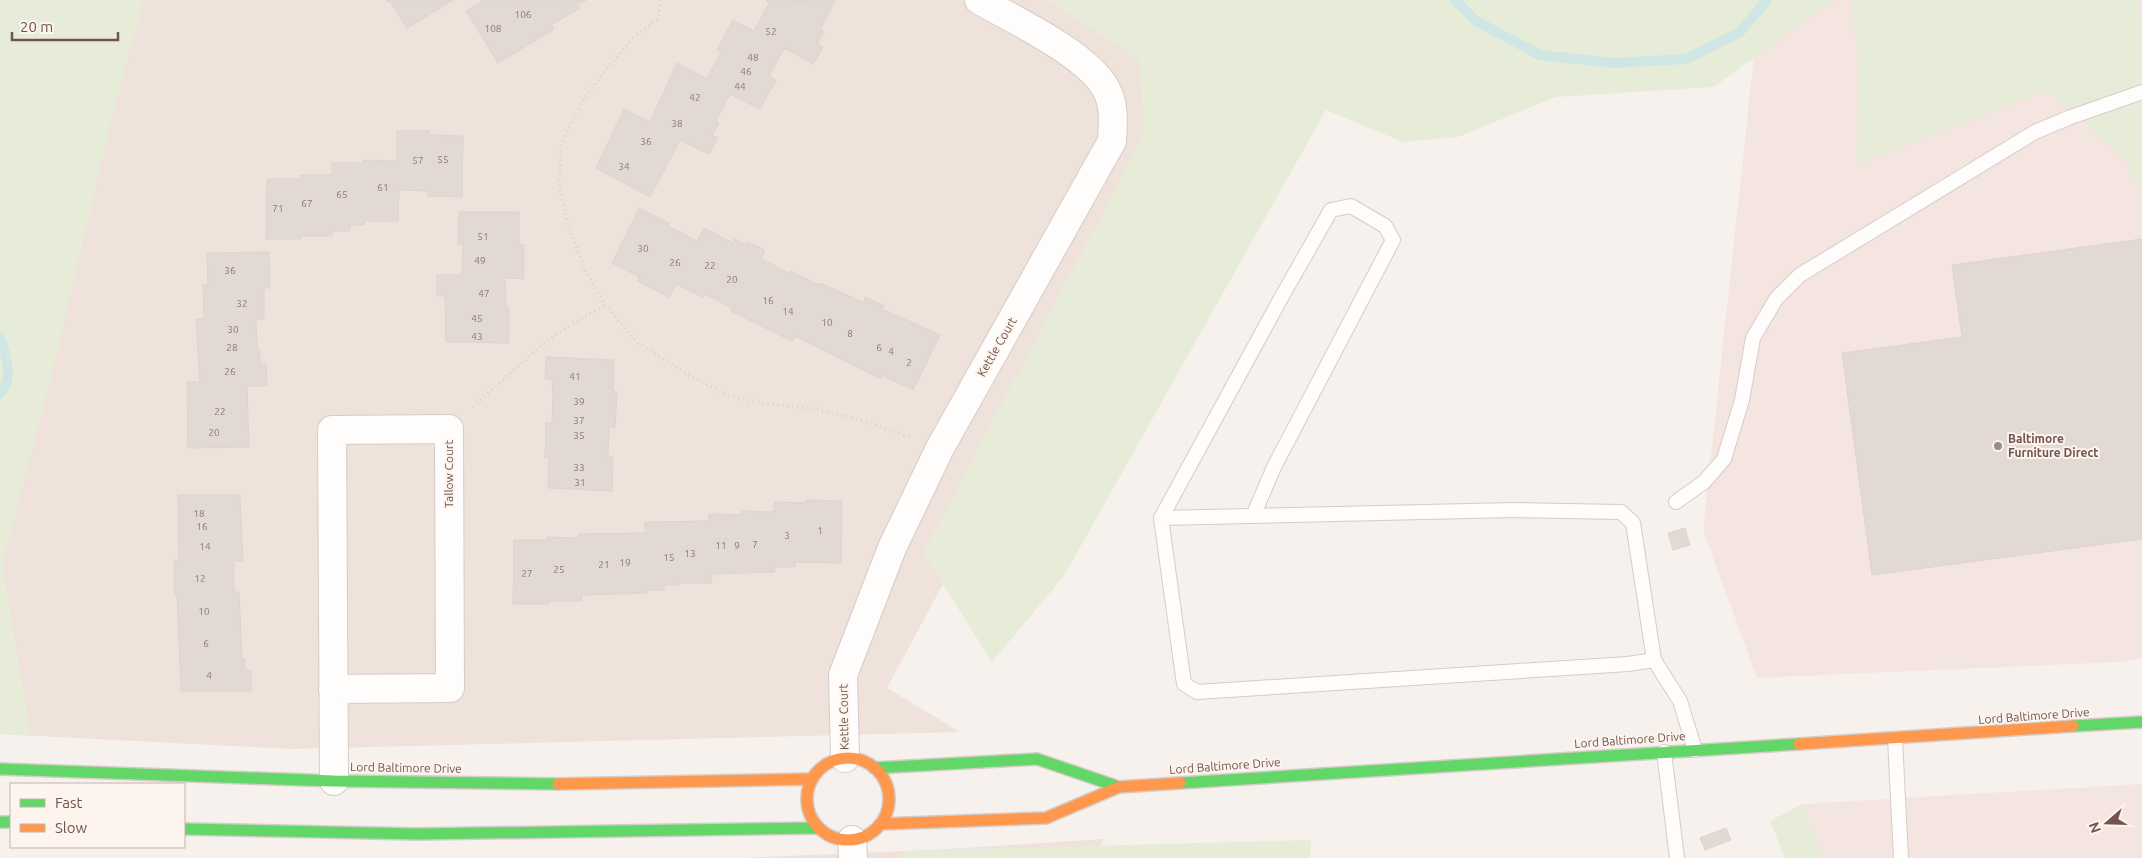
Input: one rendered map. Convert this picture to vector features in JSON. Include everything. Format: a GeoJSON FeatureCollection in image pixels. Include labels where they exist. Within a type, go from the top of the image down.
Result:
{"type":"FeatureCollection","features":[{"type":"Feature","properties":{"kind":"main road","name":"Lord Baltimore Drive"},"geometry":{"type":"LineString","coordinates":[[880,824],[1046,818],[1119,787],[2142,722]]}},
{"type":"Feature","properties":{"kind":"main road","name":"Lord Baltimore Drive"},"geometry":{"type":"LineString","coordinates":[[845,758],[861,760],[874,768],[1037,760],[1119,787]]}},
{"type":"Feature","properties":{"kind":"main road"},"geometry":{"type":"LineString","coordinates":[[845,758],[832,761],[820,769],[812,779],[807,792],[807,805],[811,817],[819,828],[852,849],[880,824],[886,813],[889,801],[887,789],[882,777],[874,768]]}},
{"type":"Feature","properties":{"kind":"main road","name":"Lord Baltimore Drive"},"geometry":{"type":"LineString","coordinates":[[0,768],[129,776],[334,781],[578,784],[812,779]]}},
{"type":"Feature","properties":{"kind":"main road"},"geometry":{"type":"LineString","coordinates":[[185,829],[418,834],[819,828]]}},
{"type":"Feature","properties":{"kind":"street","name":"Kettle Court"},"geometry":{"type":"LineString","coordinates":[[845,758],[843,675],[892,548],[940,448],[1112,141],[1114,117],[1106,89],[1086,66],[1060,48],[979,0]]}},
{"type":"Feature","properties":{"kind":"street","name":"Tallow Court"},"geometry":{"type":"LineString","coordinates":[[333,688],[450,688],[449,429],[332,430],[333,688],[334,781]]}},
{"type":"Feature","properties":{"kind":"lane"},"geometry":{"type":"LineString","coordinates":[[1676,502],[1704,482],[1724,459],[1742,400],[1753,338],[1776,299],[1800,275],[2035,132],[2068,118],[2142,92]]}},
{"type":"Feature","properties":{"kind":"lane"},"geometry":{"type":"LineString","coordinates":[[1253,516],[1274,467],[1393,240],[1386,226],[1351,206],[1331,210],[1161,518],[1184,684],[1196,692],[1628,664],[1654,660]]}},
{"type":"Feature","properties":{"kind":"lane"},"geometry":{"type":"LineString","coordinates":[[1161,518],[1513,510],[1621,512],[1633,523],[1654,660],[1680,701],[1695,750]]}},
{"type":"Feature","properties":{"kind":"lane"},"geometry":{"type":"LineString","coordinates":[[1895,739],[1901,858]]}},
{"type":"Feature","properties":{"kind":"lane"},"geometry":{"type":"LineString","coordinates":[[1664,752],[1677,858]]}},
{"type":"Feature","properties":{"kind":"path"},"geometry":{"type":"LineString","coordinates":[[662,0],[658,19],[632,39],[603,73],[580,105],[561,145],[560,184],[568,226],[585,270],[604,305],[638,342],[684,373],[729,396],[767,404],[817,409],[858,419],[940,448]]}},
{"type":"Feature","properties":{"kind":"path"},"geometry":{"type":"LineString","coordinates":[[449,429],[541,346],[564,329],[604,305]]}},
{"type":"Feature","properties":{"kind":"shaded area"},"geometry":{"type":"Polygon","coordinates":[[[0,0],[1138,0],[1227,57],[887,688],[960,732],[292,749],[0,734],[0,0]]]}},
{"type":"Feature","properties":{"kind":"shaded area"},"geometry":{"type":"Polygon","coordinates":[[[1760,0],[2142,0],[2142,658],[2118,662],[1757,678],[1703,530],[1760,0]]]}},
{"type":"Feature","properties":{"kind":"shaded area"},"geometry":{"type":"Polygon","coordinates":[[[2142,784],[2142,858],[1823,858],[1803,804],[2142,784]]]}},
{"type":"Feature","properties":{"kind":"shaded area"},"geometry":{"type":"Polygon","coordinates":[[[1104,839],[1094,858],[739,858],[932,850],[1104,839]]]}},
{"type":"Feature","properties":{"kind":"green space"},"geometry":{"type":"Polygon","coordinates":[[[0,0],[143,0],[109,130],[51,377],[2,565],[31,736],[0,734],[0,0]]]}},
{"type":"Feature","properties":{"kind":"green space"},"geometry":{"type":"Polygon","coordinates":[[[1047,0],[1833,0],[1714,87],[1556,97],[1458,137],[1403,142],[1326,110],[1064,576],[992,662],[923,553],[1145,133],[1139,59],[1047,0]]]}},
{"type":"Feature","properties":{"kind":"green space"},"geometry":{"type":"Polygon","coordinates":[[[1852,0],[2137,0],[2142,23],[2142,192],[2125,161],[2049,90],[1856,164],[1859,79],[1852,0]]]}},
{"type":"Feature","properties":{"kind":"green space"},"geometry":{"type":"Polygon","coordinates":[[[1803,804],[1823,858],[1785,858],[1770,821],[1803,804]]]}},
{"type":"Feature","properties":{"kind":"green space"},"geometry":{"type":"Polygon","coordinates":[[[1311,840],[1310,858],[902,858],[902,851],[1311,840]]]}},
{"type":"Feature","properties":{"kind":"building"},"geometry":{"type":"Polygon","coordinates":[[[386,0],[453,0],[407,28],[390,1],[388,3],[386,0]]]}},
{"type":"Feature","properties":{"kind":"building"},"geometry":{"type":"Polygon","coordinates":[[[483,0],[586,0],[578,5],[580,8],[551,25],[554,29],[498,63],[466,11],[483,0]]]}},
{"type":"Feature","properties":{"kind":"building"},"geometry":{"type":"Polygon","coordinates":[[[766,0],[835,1],[820,30],[824,32],[817,44],[823,47],[813,64],[784,48],[769,76],[776,80],[760,109],[730,94],[716,121],[719,123],[712,135],[718,138],[709,154],[680,140],[650,197],[596,168],[624,109],[650,122],[677,63],[707,79],[721,52],[717,50],[733,20],[754,31],[769,3],[766,0]]]}},
{"type":"Feature","properties":{"kind":"building"},"geometry":{"type":"Polygon","coordinates":[[[397,131],[430,131],[430,135],[463,136],[462,197],[428,196],[428,191],[399,190],[398,221],[365,221],[365,225],[350,225],[350,231],[332,231],[332,236],[300,236],[301,239],[266,239],[267,179],[300,179],[300,175],[332,175],[332,163],[363,163],[363,160],[397,161],[397,131]]]}},
{"type":"Feature","properties":{"kind":"building"},"geometry":{"type":"Polygon","coordinates":[[[639,208],[669,223],[668,226],[697,241],[704,228],[733,243],[734,239],[746,245],[748,242],[765,250],[761,259],[789,273],[790,271],[819,285],[820,283],[863,302],[866,297],[884,306],[882,309],[940,335],[913,390],[882,375],[881,379],[795,336],[792,341],[731,311],[732,308],[705,294],[703,297],[676,284],[669,297],[637,281],[640,277],[612,263],[639,208]]]}},
{"type":"Feature","properties":{"kind":"building"},"geometry":{"type":"Polygon","coordinates":[[[459,212],[519,212],[519,244],[524,245],[524,279],[505,278],[506,308],[509,308],[509,343],[446,342],[445,296],[437,296],[437,275],[462,275],[463,244],[458,244],[459,212]]]}},
{"type":"Feature","properties":{"kind":"building","name":"Baltimore Furniture Direct"},"geometry":{"type":"Polygon","coordinates":[[[2142,239],[2142,539],[1872,575],[1842,353],[1962,337],[1952,265],[2142,239]]]}},
{"type":"Feature","properties":{"kind":"building"},"geometry":{"type":"Polygon","coordinates":[[[269,252],[270,288],[264,288],[264,319],[256,320],[257,351],[260,351],[260,364],[266,364],[267,386],[247,386],[249,447],[188,448],[187,382],[200,382],[196,319],[204,319],[203,285],[208,285],[207,253],[269,252]]]}},
{"type":"Feature","properties":{"kind":"building"},"geometry":{"type":"Polygon","coordinates":[[[546,357],[614,360],[613,391],[617,392],[615,427],[609,427],[608,457],[613,457],[612,491],[548,488],[549,458],[545,458],[546,423],[552,423],[553,395],[552,380],[545,379],[546,357]]]}},
{"type":"Feature","properties":{"kind":"building"},"geometry":{"type":"Polygon","coordinates":[[[178,495],[240,495],[243,561],[234,561],[234,592],[239,592],[242,659],[245,659],[245,670],[251,670],[251,691],[181,691],[177,595],[174,595],[174,560],[179,561],[178,495]]]}},
{"type":"Feature","properties":{"kind":"building"},"geometry":{"type":"Polygon","coordinates":[[[806,500],[842,501],[841,563],[795,562],[795,567],[774,567],[775,572],[712,574],[711,583],[664,585],[664,590],[647,590],[647,593],[582,595],[582,601],[550,601],[549,604],[513,604],[514,540],[547,540],[547,537],[579,538],[579,534],[645,533],[645,522],[709,521],[709,514],[742,515],[742,511],[774,512],[774,502],[806,503],[806,500]]]}},
{"type":"Feature","properties":{"kind":"building"},"geometry":{"type":"Polygon","coordinates":[[[1685,528],[1690,545],[1673,550],[1668,533],[1685,528]]]}},
{"type":"Feature","properties":{"kind":"building"},"geometry":{"type":"Polygon","coordinates":[[[1726,828],[1731,840],[1705,850],[1700,838],[1726,828]]]}},
{"type":"Feature","properties":{"kind":"waterway"},"geometry":{"type":"LineString","coordinates":[[1455,0],[1476,21],[1540,55],[1614,63],[1686,59],[1739,33],[1767,0]]}},
{"type":"Feature","properties":{"kind":"waterway"},"geometry":{"type":"LineString","coordinates":[[0,337],[8,374],[7,381],[0,394]]}},
{"type":"Feature","properties":{"kind":"traffic: fast"},"geometry":{"type":"LineString","coordinates":[[2073,726],[2142,722]]}},
{"type":"Feature","properties":{"kind":"traffic: fast"},"geometry":{"type":"LineString","coordinates":[[1180,783],[1799,744]]}},
{"type":"Feature","properties":{"kind":"traffic: fast"},"geometry":{"type":"LineString","coordinates":[[874,768],[1037,759],[1119,787]]}},
{"type":"Feature","properties":{"kind":"traffic: fast"},"geometry":{"type":"LineString","coordinates":[[0,769],[334,781],[558,784]]}},
{"type":"Feature","properties":{"kind":"traffic: fast"},"geometry":{"type":"LineString","coordinates":[[0,822],[10,822]]}},
{"type":"Feature","properties":{"kind":"traffic: fast"},"geometry":{"type":"LineString","coordinates":[[185,829],[418,834],[819,828]]}},
{"type":"Feature","properties":{"kind":"traffic: slow"},"geometry":{"type":"LineString","coordinates":[[1799,744],[2073,726]]}},
{"type":"Feature","properties":{"kind":"traffic: slow"},"geometry":{"type":"LineString","coordinates":[[848,758],[864,761],[877,770],[886,783],[889,799],[886,815],[877,828],[864,837],[848,840],[832,837],[819,828],[810,815],[807,799],[810,783],[819,770],[832,761],[848,758]]}},
{"type":"Feature","properties":{"kind":"traffic: slow"},"geometry":{"type":"LineString","coordinates":[[558,784],[812,779]]}},
{"type":"Feature","properties":{"kind":"traffic: slow"},"geometry":{"type":"LineString","coordinates":[[880,824],[1046,818],[1119,787],[1180,783]]}},
{"type":"Feature","properties":{"kind":"place","name":"Baltimore Furniture Direct"},"geometry":{"type":"Point","coordinates":[1998,446]}}]}
